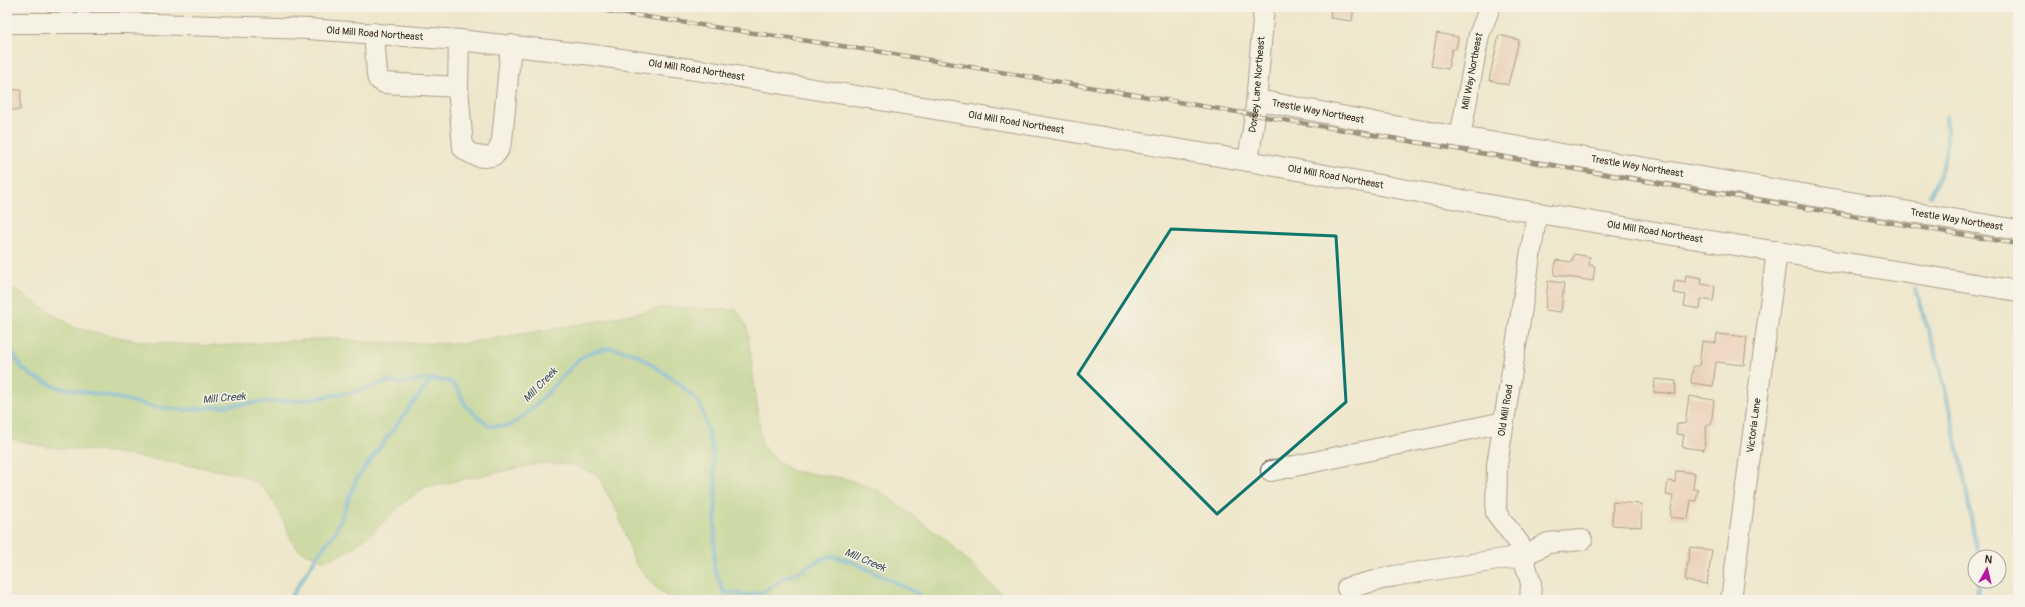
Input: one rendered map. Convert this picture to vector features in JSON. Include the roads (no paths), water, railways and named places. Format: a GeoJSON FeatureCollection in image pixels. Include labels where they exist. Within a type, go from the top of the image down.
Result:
{"type":"FeatureCollection","features":[{"type":"Feature","properties":{"kind":"street","name":"Dorsey Lane Northeast"},"geometry":{"type":"LineString","coordinates":[[1248,161],[1257,100],[1264,7]]}},
{"type":"Feature","properties":{"kind":"street","name":"Mill Way Northeast"},"geometry":{"type":"LineString","coordinates":[[1460,137],[1479,35],[1490,7]]}},
{"type":"Feature","properties":{"kind":"street","name":"Old Mill Road Northeast"},"geometry":{"type":"LineString","coordinates":[[7,23],[124,15],[233,26],[374,33],[511,45],[717,73],[1248,161],[1538,213],[2018,291]]}},
{"type":"Feature","properties":{"kind":"street"},"geometry":{"type":"LineString","coordinates":[[374,33],[378,79],[384,83],[458,87]]}},
{"type":"Feature","properties":{"kind":"street"},"geometry":{"type":"LineString","coordinates":[[458,40],[458,87],[463,148],[469,154],[478,156],[494,155],[502,140],[511,45]]}},
{"type":"Feature","properties":{"kind":"street","name":"Trestle Way Northeast"},"geometry":{"type":"LineString","coordinates":[[1257,100],[1460,137],[2018,230]]}},
{"type":"Feature","properties":{"kind":"street","name":"Old Mill Road"},"geometry":{"type":"LineString","coordinates":[[1530,600],[1531,583],[1519,543],[1496,513],[1497,465],[1538,213]]}},
{"type":"Feature","properties":{"kind":"street","name":"Victoria Lane"},"geometry":{"type":"LineString","coordinates":[[1731,600],[1777,251]]}},
{"type":"Feature","properties":{"kind":"street"},"geometry":{"type":"LineString","coordinates":[[1270,471],[1504,422]]}},
{"type":"Feature","properties":{"kind":"street"},"geometry":{"type":"LineString","coordinates":[[1347,588],[1394,576],[1523,556],[1548,543],[1582,540]]}},
{"type":"Feature","properties":{"kind":"waterway"},"geometry":{"type":"LineString","coordinates":[[1930,196],[1939,177],[1945,158],[1947,138],[1946,117]]}},
{"type":"Feature","properties":{"kind":"waterway"},"geometry":{"type":"LineString","coordinates":[[1915,289],[1940,367],[1963,472],[1977,549]]}},
{"type":"Feature","properties":{"kind":"waterway","name":"Mill Creek"},"geometry":{"type":"LineString","coordinates":[[7,344],[22,368],[34,377],[57,387],[123,399],[154,407],[187,410],[262,402],[305,400],[358,391],[388,381],[399,383],[431,379],[451,382],[458,390],[466,406],[489,426],[509,426],[520,419],[539,402],[578,360],[591,352],[612,348],[636,354],[676,381],[697,400],[702,410],[712,449],[716,486],[714,568],[724,592],[747,595],[763,592],[787,576],[801,571],[821,559],[832,556],[853,562],[919,594],[923,600]]}},
{"type":"Feature","properties":{"kind":"waterway"},"geometry":{"type":"LineString","coordinates":[[289,600],[317,556],[336,531],[357,478],[431,379]]}},
{"type":"Feature","properties":{"kind":"waterway"},"geometry":{"type":"LineString","coordinates":[[1977,600],[1978,589]]}},
{"type":"Feature","properties":{"kind":"railway"},"geometry":{"type":"LineString","coordinates":[[580,7],[882,52],[2018,244]]}}]}
